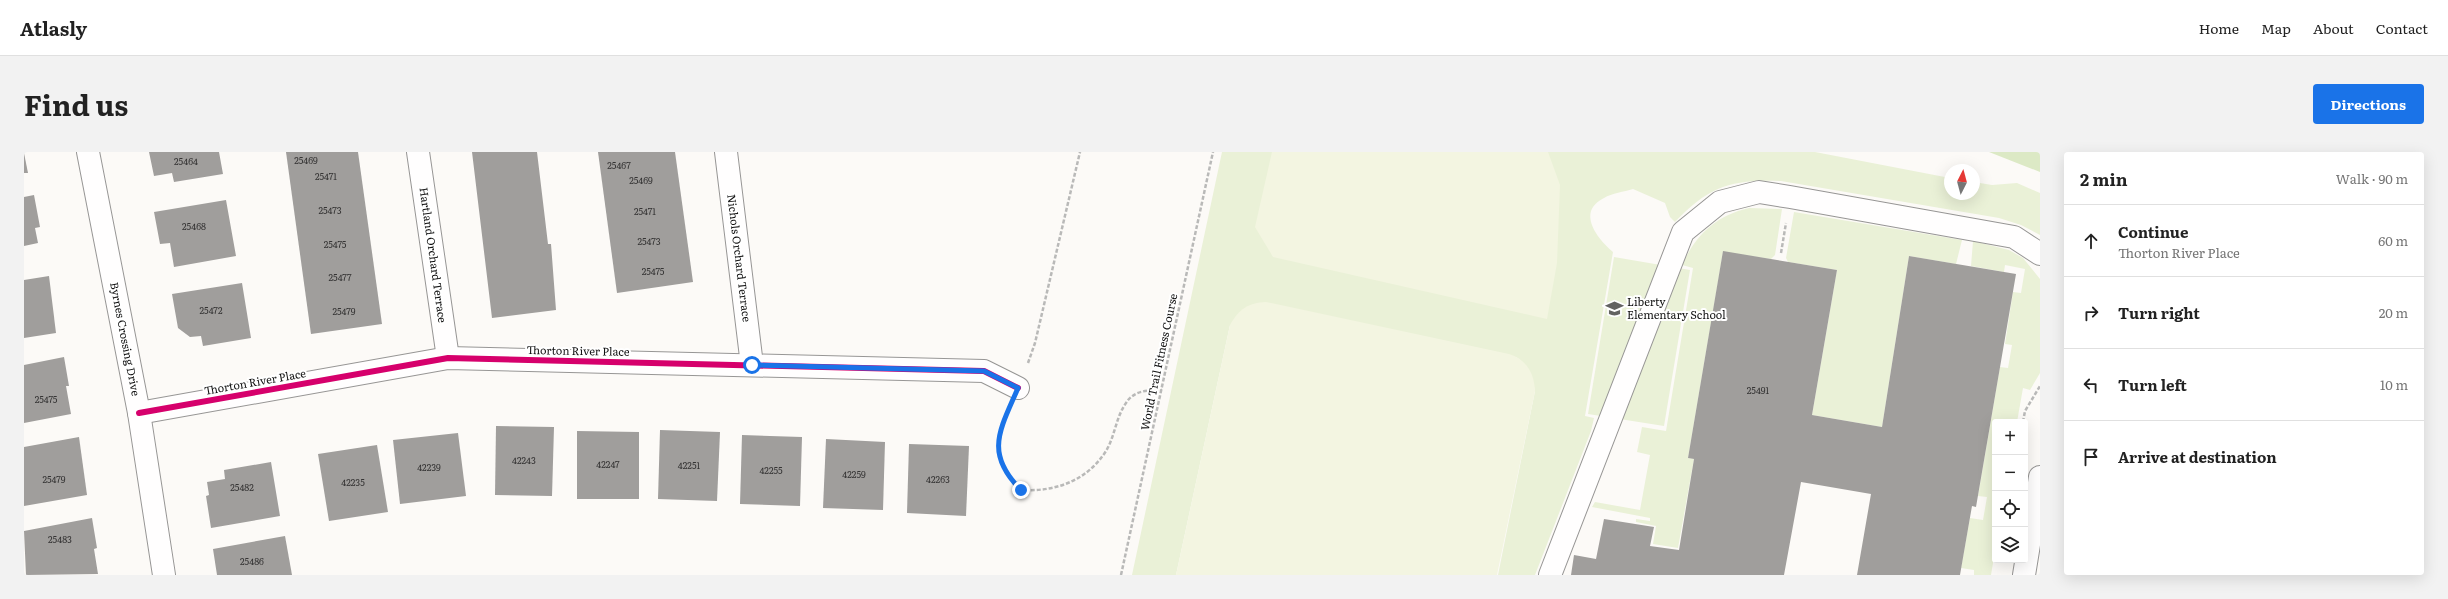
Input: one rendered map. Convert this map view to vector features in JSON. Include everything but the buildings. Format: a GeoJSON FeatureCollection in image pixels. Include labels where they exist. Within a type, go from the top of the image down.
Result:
{"type":"FeatureCollection","features":[{"type":"Feature","properties":{"kind":"street","name":"Byrnes Crossing Drive"},"geometry":{"type":"LineString","coordinates":[[88,152],[139,413],[164,575]]}},
{"type":"Feature","properties":{"kind":"street","name":"Hartland Orchard Terrace"},"geometry":{"type":"LineString","coordinates":[[418,152],[448,358]]}},
{"type":"Feature","properties":{"kind":"street","name":"Nichols Orchard Terrace"},"geometry":{"type":"LineString","coordinates":[[726,152],[752,365]]}},
{"type":"Feature","properties":{"kind":"street"},"geometry":{"type":"LineString","coordinates":[[1550,575],[1683,232],[1720,202],[1759,192],[1790,197],[2014,237],[2040,254]]}},
{"type":"Feature","properties":{"kind":"street","name":"Thorton River Place"},"geometry":{"type":"LineString","coordinates":[[139,413],[448,358],[984,371],[1018,388]]}},
{"type":"Feature","properties":{"kind":"street"},"geometry":{"type":"LineString","coordinates":[[2024,575],[2040,477]]}},
{"type":"Feature","properties":{"kind":"path"},"geometry":{"type":"LineString","coordinates":[[1080,152],[1035,343],[1001,428],[997,452],[1006,475],[1021,490],[1037,491],[1062,487],[1084,475],[1105,451],[1126,402],[1142,390],[1162,390]]}},
{"type":"Feature","properties":{"kind":"path"},"geometry":{"type":"LineString","coordinates":[[2024,419],[2025,411],[2040,386]]}},
{"type":"Feature","properties":{"kind":"green space"},"geometry":{"type":"Polygon","coordinates":[[[1222,152],[1815,152],[1944,177],[1944,200],[1980,200],[1980,183],[1992,185],[2017,183],[2040,193],[2040,235],[2021,225],[1999,218],[1781,181],[1749,182],[1722,187],[1699,200],[1675,222],[1670,217],[1665,203],[1633,189],[1607,196],[1596,204],[1591,210],[1590,218],[1592,225],[1601,240],[1613,252],[1585,416],[1594,418],[1591,431],[1535,575],[1498,575],[1535,391],[1529,371],[1521,361],[1516,357],[1230,325],[1176,575],[1132,575],[1222,152]]]}},
{"type":"Feature","properties":{"kind":"green space"},"geometry":{"type":"Polygon","coordinates":[[[1272,152],[1548,152],[1560,185],[1557,263],[1547,319],[1273,257],[1255,227],[1272,152]]]}},
{"type":"Feature","properties":{"kind":"green space"},"geometry":{"type":"Polygon","coordinates":[[[1989,152],[2040,152],[2040,172],[1989,152]]]}},
{"type":"Feature","properties":{"kind":"green space"},"geometry":{"type":"Polygon","coordinates":[[[1749,208],[1782,209],[1775,255],[1771,259],[1723,252],[1688,458],[1694,459],[1678,548],[1653,544],[1656,526],[1636,522],[1636,519],[1650,521],[1650,518],[1592,507],[1595,502],[1640,510],[1650,455],[1637,452],[1642,427],[1666,431],[1693,268],[1682,265],[1700,236],[1708,228],[1726,216],[1749,208]]]}},
{"type":"Feature","properties":{"kind":"green space"},"geometry":{"type":"Polygon","coordinates":[[[1794,212],[1962,240],[1956,264],[1909,256],[1882,427],[1812,415],[1837,270],[1788,262],[1786,258],[1794,212]]]}},
{"type":"Feature","properties":{"kind":"green space"},"geometry":{"type":"Polygon","coordinates":[[[1973,241],[2009,250],[2023,258],[2040,279],[2040,373],[2030,390],[2023,388],[2018,419],[1992,419],[1993,563],[1991,575],[1974,575],[1974,570],[1961,568],[1970,518],[1983,520],[1987,497],[1978,496],[2000,367],[2008,368],[2012,345],[2005,344],[2013,292],[2021,293],[2025,269],[2005,265],[2004,272],[1971,266],[1973,241]]]}},
{"type":"Feature","properties":{"kind":"green space"},"geometry":{"type":"Polygon","coordinates":[[[1614,257],[1690,270],[1664,426],[1588,414],[1614,257]]]}},
{"type":"Feature","properties":{"kind":"green space"},"geometry":{"type":"Polygon","coordinates":[[[1266,302],[1509,354],[1521,360],[1525,364],[1533,378],[1535,391],[1497,575],[1176,575],[1230,325],[1237,315],[1249,305],[1266,302]]]}},
{"type":"Feature","properties":{"kind":"cycle path"},"geometry":{"type":"LineString","coordinates":[[139,413],[448,358],[984,371],[1018,388]]}},
{"type":"Feature","properties":{"kind":"place","name":"Liberty Elementary School"},"geometry":{"type":"Point","coordinates":[1614,308]}},
{"type":"Feature","properties":{"kind":"route"},"geometry":{"type":"LineString","coordinates":[[752,365],[984,371],[1018,388],[1001,428],[997,452],[1006,475],[1021,490]]}}]}
